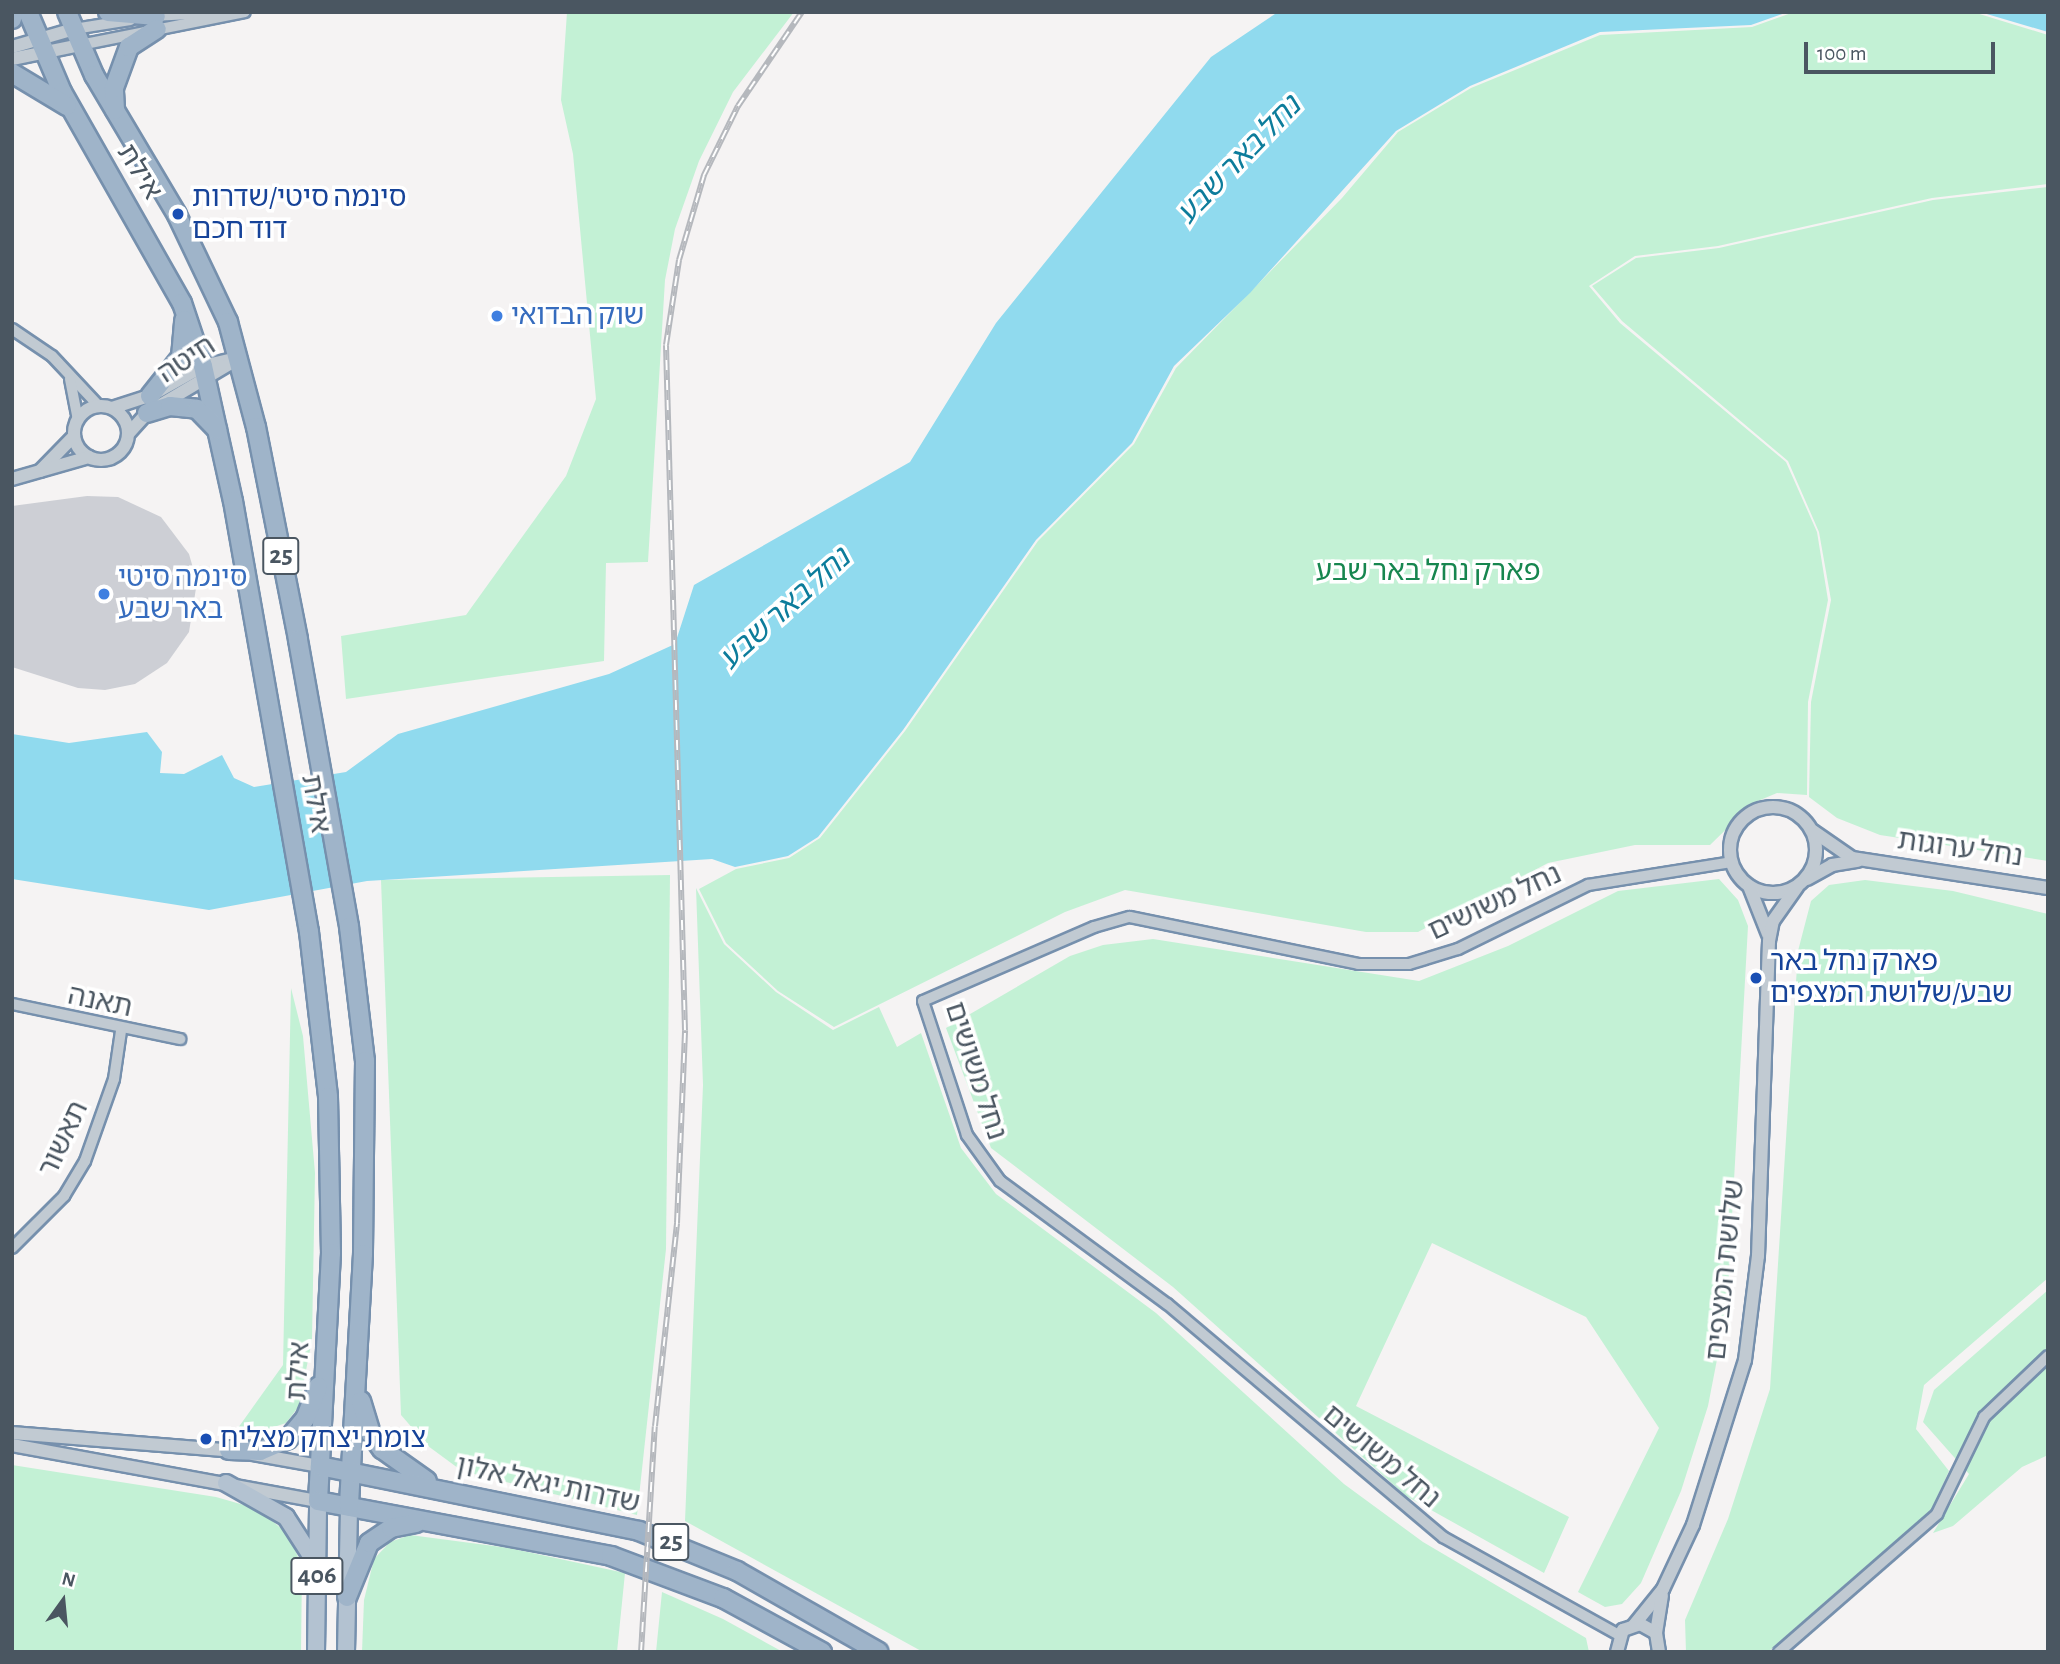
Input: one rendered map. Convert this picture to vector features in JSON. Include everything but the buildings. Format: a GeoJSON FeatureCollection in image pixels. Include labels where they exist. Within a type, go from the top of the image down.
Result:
{"type":"FeatureCollection","features":[{"type":"Feature","properties":{"kind":"highway"},"geometry":{"type":"LineString","coordinates":[[12,19],[13,12]]}},
{"type":"Feature","properties":{"kind":"highway","name":"אילת"},"geometry":{"type":"LineString","coordinates":[[28,12],[72,110],[181,303],[205,373],[220,434],[285,780],[309,932],[331,1157],[326,1352],[318,1501]]}},
{"type":"Feature","properties":{"kind":"highway"},"geometry":{"type":"LineString","coordinates":[[108,12],[157,22]]}},
{"type":"Feature","properties":{"kind":"highway"},"geometry":{"type":"LineString","coordinates":[[116,114],[118,68],[129,47],[157,22]]}},
{"type":"Feature","properties":{"kind":"highway","name":"אילת"},"geometry":{"type":"LineString","coordinates":[[74,29],[116,114],[215,288],[239,358],[349,927],[366,1087],[349,1507]]}},
{"type":"Feature","properties":{"kind":"highway"},"geometry":{"type":"LineString","coordinates":[[12,73],[39,84],[72,110]]}},
{"type":"Feature","properties":{"kind":"highway"},"geometry":{"type":"LineString","coordinates":[[149,405],[181,357],[181,303]]}},
{"type":"Feature","properties":{"kind":"highway"},"geometry":{"type":"LineString","coordinates":[[149,405],[197,409],[220,434]]}},
{"type":"Feature","properties":{"kind":"highway"},"geometry":{"type":"LineString","coordinates":[[229,1450],[271,1448],[299,1429],[311,1407],[326,1352]]}},
{"type":"Feature","properties":{"kind":"highway"},"geometry":{"type":"LineString","coordinates":[[356,1381],[366,1421],[382,1449],[443,1489]]}},
{"type":"Feature","properties":{"kind":"highway","name":"שדרות יגאל אלון"},"geometry":{"type":"LineString","coordinates":[[320,1466],[598,1519],[681,1545],[879,1652]]}},
{"type":"Feature","properties":{"kind":"highway","name":"שדרות יגאל אלון"},"geometry":{"type":"LineString","coordinates":[[318,1501],[562,1545],[644,1567],[723,1598],[822,1652]]}},
{"type":"Feature","properties":{"kind":"highway"},"geometry":{"type":"LineString","coordinates":[[347,1597],[369,1543],[391,1528],[434,1522]]}},
{"type":"Feature","properties":{"kind":"main road"},"geometry":{"type":"LineString","coordinates":[[226,1483],[286,1517],[317,1569]]}},
{"type":"Feature","properties":{"kind":"main road","name":"אילת"},"geometry":{"type":"LineString","coordinates":[[316,1652],[318,1501]]}},
{"type":"Feature","properties":{"kind":"main road","name":"אילת"},"geometry":{"type":"LineString","coordinates":[[346,1652],[349,1507]]}},
{"type":"Feature","properties":{"kind":"street"},"geometry":{"type":"LineString","coordinates":[[12,60],[74,29],[230,12]]}},
{"type":"Feature","properties":{"kind":"street"},"geometry":{"type":"LineString","coordinates":[[74,29],[245,12]]}},
{"type":"Feature","properties":{"kind":"street"},"geometry":{"type":"LineString","coordinates":[[12,47],[41,45]]}},
{"type":"Feature","properties":{"kind":"street"},"geometry":{"type":"LineString","coordinates":[[12,329],[105,407],[122,415],[129,433]]}},
{"type":"Feature","properties":{"kind":"street","name":"חיטה"},"geometry":{"type":"LineString","coordinates":[[12,479],[27,477],[89,457],[116,456],[149,405],[205,373],[239,358]]}},
{"type":"Feature","properties":{"kind":"street"},"geometry":{"type":"LineString","coordinates":[[69,376],[78,419]]}},
{"type":"Feature","properties":{"kind":"street","name":"חיטה"},"geometry":{"type":"LineString","coordinates":[[27,477],[47,467],[74,436],[78,419],[105,407],[149,405]]}},
{"type":"Feature","properties":{"kind":"street"},"geometry":{"type":"LineString","coordinates":[[74,436],[89,457]]}},
{"type":"Feature","properties":{"kind":"street"},"geometry":{"type":"LineString","coordinates":[[1762,808],[1790,810],[1811,828],[1816,856],[1800,884],[1772,893],[1749,886],[1731,862],[1732,835],[1739,823],[1762,808]]}},
{"type":"Feature","properties":{"kind":"street","name":"נחל ערוגות"},"geometry":{"type":"LineString","coordinates":[[1811,828],[1836,850],[1866,860],[2048,888]]}},
{"type":"Feature","properties":{"kind":"street","name":"נחל ערוגות"},"geometry":{"type":"LineString","coordinates":[[1800,884],[1832,865],[1866,860]]}},
{"type":"Feature","properties":{"kind":"street","name":"נחל משושים"},"geometry":{"type":"LineString","coordinates":[[1619,1635],[1443,1537],[1167,1304],[1000,1181],[967,1135],[923,1001],[1094,927],[1130,917],[1358,964],[1409,964],[1458,948],[1588,885],[1731,862]]}},
{"type":"Feature","properties":{"kind":"street","name":"שלושת המצפים"},"geometry":{"type":"LineString","coordinates":[[1619,1635],[1634,1625],[1663,1589],[1708,1485],[1745,1360],[1758,1256],[1769,941],[1773,921],[1800,884]]}},
{"type":"Feature","properties":{"kind":"street","name":"שלושת המצפים"},"geometry":{"type":"LineString","coordinates":[[1749,886],[1759,900],[1769,941]]}},
{"type":"Feature","properties":{"kind":"street","name":"תאנה"},"geometry":{"type":"LineString","coordinates":[[12,1004],[121,1031],[180,1039]]}},
{"type":"Feature","properties":{"kind":"street","name":"תאשור"},"geometry":{"type":"LineString","coordinates":[[12,1248],[55,1206],[85,1161],[111,1090],[121,1031]]}},
{"type":"Feature","properties":{"kind":"street"},"geometry":{"type":"LineString","coordinates":[[1779,1652],[1937,1514],[1984,1417],[2048,1356]]}},
{"type":"Feature","properties":{"kind":"street","name":"שדרות יגאל אלון"},"geometry":{"type":"LineString","coordinates":[[12,1433],[229,1450],[320,1466]]}},
{"type":"Feature","properties":{"kind":"street","name":"שדרות יגאל אלון"},"geometry":{"type":"LineString","coordinates":[[12,1446],[318,1501]]}},
{"type":"Feature","properties":{"kind":"street","name":"שלושת המצפים"},"geometry":{"type":"LineString","coordinates":[[1660,1645],[1663,1589]]}},
{"type":"Feature","properties":{"kind":"street"},"geometry":{"type":"LineString","coordinates":[[1634,1625],[1660,1645]]}},
{"type":"Feature","properties":{"kind":"street"},"geometry":{"type":"LineString","coordinates":[[1617,1652],[1619,1635]]}},
{"type":"Feature","properties":{"kind":"green space"},"geometry":{"type":"Polygon","coordinates":[[[567,12],[794,12],[733,92],[699,161],[675,229],[665,280],[648,562],[606,563],[604,661],[346,699],[341,636],[466,615],[566,476],[596,399],[573,154],[561,100],[567,12]]]}},
{"type":"Feature","properties":{"kind":"green space","name":"פארק נחל באר שבע"},"geometry":{"type":"Polygon","coordinates":[[[1794,12],[1973,12],[2048,35],[2048,184],[1932,198],[1718,246],[1635,256],[1589,286],[1620,323],[1786,462],[1817,532],[1828,600],[1808,702],[1807,795],[1777,793],[1753,803],[1710,845],[1635,845],[1548,863],[1418,932],[1366,932],[1125,890],[1065,912],[834,1027],[778,991],[726,943],[699,889],[736,869],[789,858],[820,838],[905,731],[1038,541],[1134,444],[1176,368],[1342,198],[1398,132],[1471,88],[1600,35],[1752,27],[1794,12]]]}},
{"type":"Feature","properties":{"kind":"green space"},"geometry":{"type":"Polygon","coordinates":[[[2048,187],[2048,861],[1880,835],[1837,818],[1809,797],[1811,702],[1831,600],[1819,532],[1788,461],[1622,321],[1592,286],[1636,258],[1719,248],[1933,200],[2048,187]]]}},
{"type":"Feature","properties":{"kind":"green space"},"geometry":{"type":"Polygon","coordinates":[[[670,875],[666,1249],[637,1515],[462,1471],[428,1446],[401,1415],[381,880],[670,875]]]}},
{"type":"Feature","properties":{"kind":"green space"},"geometry":{"type":"Polygon","coordinates":[[[1719,879],[1738,900],[1748,926],[1727,1308],[1708,1406],[1681,1491],[1641,1583],[1622,1604],[1605,1607],[1578,1592],[1659,1428],[1586,1317],[1432,1243],[1356,1406],[1569,1517],[1544,1573],[1406,1496],[1173,1287],[991,1148],[946,1028],[1070,956],[1103,945],[1153,939],[1419,981],[1508,946],[1618,891],[1719,879]]]}},
{"type":"Feature","properties":{"kind":"green space"},"geometry":{"type":"Polygon","coordinates":[[[1865,880],[1953,891],[2048,914],[2048,1278],[1924,1385],[1916,1429],[1949,1471],[1931,1510],[1768,1652],[1686,1652],[1685,1620],[1728,1519],[1770,1389],[1798,951],[1811,901],[1829,885],[1865,880]]]}},
{"type":"Feature","properties":{"kind":"green space"},"geometry":{"type":"Polygon","coordinates":[[[696,888],[724,944],[776,992],[833,1030],[879,1007],[897,1047],[921,1033],[961,1148],[996,1194],[1156,1313],[1344,1484],[1423,1542],[1586,1638],[1589,1652],[923,1652],[685,1521],[703,1085],[696,888]]]}},
{"type":"Feature","properties":{"kind":"green space"},"geometry":{"type":"Polygon","coordinates":[[[291,988],[303,1036],[315,1173],[312,1340],[299,1406],[286,1423],[268,1429],[238,1428],[283,1365],[291,988]]]}},
{"type":"Feature","properties":{"kind":"green space"},"geometry":{"type":"Polygon","coordinates":[[[2048,1290],[2048,1455],[2022,1467],[1953,1526],[1933,1533],[1969,1474],[1923,1422],[1934,1390],[2048,1290]]]}},
{"type":"Feature","properties":{"kind":"green space"},"geometry":{"type":"Polygon","coordinates":[[[12,1465],[216,1497],[258,1509],[289,1535],[302,1567],[301,1652],[12,1652],[12,1465]]]}},
{"type":"Feature","properties":{"kind":"green space"},"geometry":{"type":"Polygon","coordinates":[[[410,1535],[509,1548],[625,1573],[617,1652],[362,1652],[364,1600],[374,1559],[390,1542],[410,1535]]]}},
{"type":"Feature","properties":{"kind":"green space"},"geometry":{"type":"Polygon","coordinates":[[[662,1592],[723,1619],[783,1652],[656,1652],[662,1592]]]}},
{"type":"Feature","properties":{"kind":"water","name":"נחל באר שבע"},"geometry":{"type":"Polygon","coordinates":[[[1278,12],[1788,12],[1751,25],[1600,32],[1470,86],[1396,131],[1250,293],[1174,366],[1132,443],[1036,540],[903,730],[818,837],[788,856],[735,867],[712,859],[367,881],[209,910],[12,879],[12,734],[69,743],[147,732],[162,752],[160,773],[184,774],[222,755],[234,778],[254,787],[346,772],[398,734],[609,674],[675,644],[694,585],[910,462],[996,323],[1211,57],[1278,12]]]}},
{"type":"Feature","properties":{"kind":"water"},"geometry":{"type":"Polygon","coordinates":[[[1980,12],[2048,12],[2048,32],[1980,12]]]}},
{"type":"Feature","properties":{"kind":"railway"},"geometry":{"type":"LineString","coordinates":[[641,1652],[655,1426],[677,1223],[685,1030],[666,345],[679,260],[704,175],[738,106],[802,12]]}},
{"type":"Feature","properties":{"kind":"place","name":"סינמה סיטי/שדרות דוד חכם"},"geometry":{"type":"Point","coordinates":[178,214]}},
{"type":"Feature","properties":{"kind":"place","name":"שוק הבדואי"},"geometry":{"type":"Point","coordinates":[497,316]}},
{"type":"Feature","properties":{"kind":"place","name":"סינמה סיטי באר שבע"},"geometry":{"type":"Point","coordinates":[104,594]}},
{"type":"Feature","properties":{"kind":"place","name":"פארק נחל באר שבע/שלושת המצפים"},"geometry":{"type":"Point","coordinates":[1756,978]}},
{"type":"Feature","properties":{"kind":"place","name":"צומת יצחק מצליח"},"geometry":{"type":"Point","coordinates":[206,1439]}}]}
